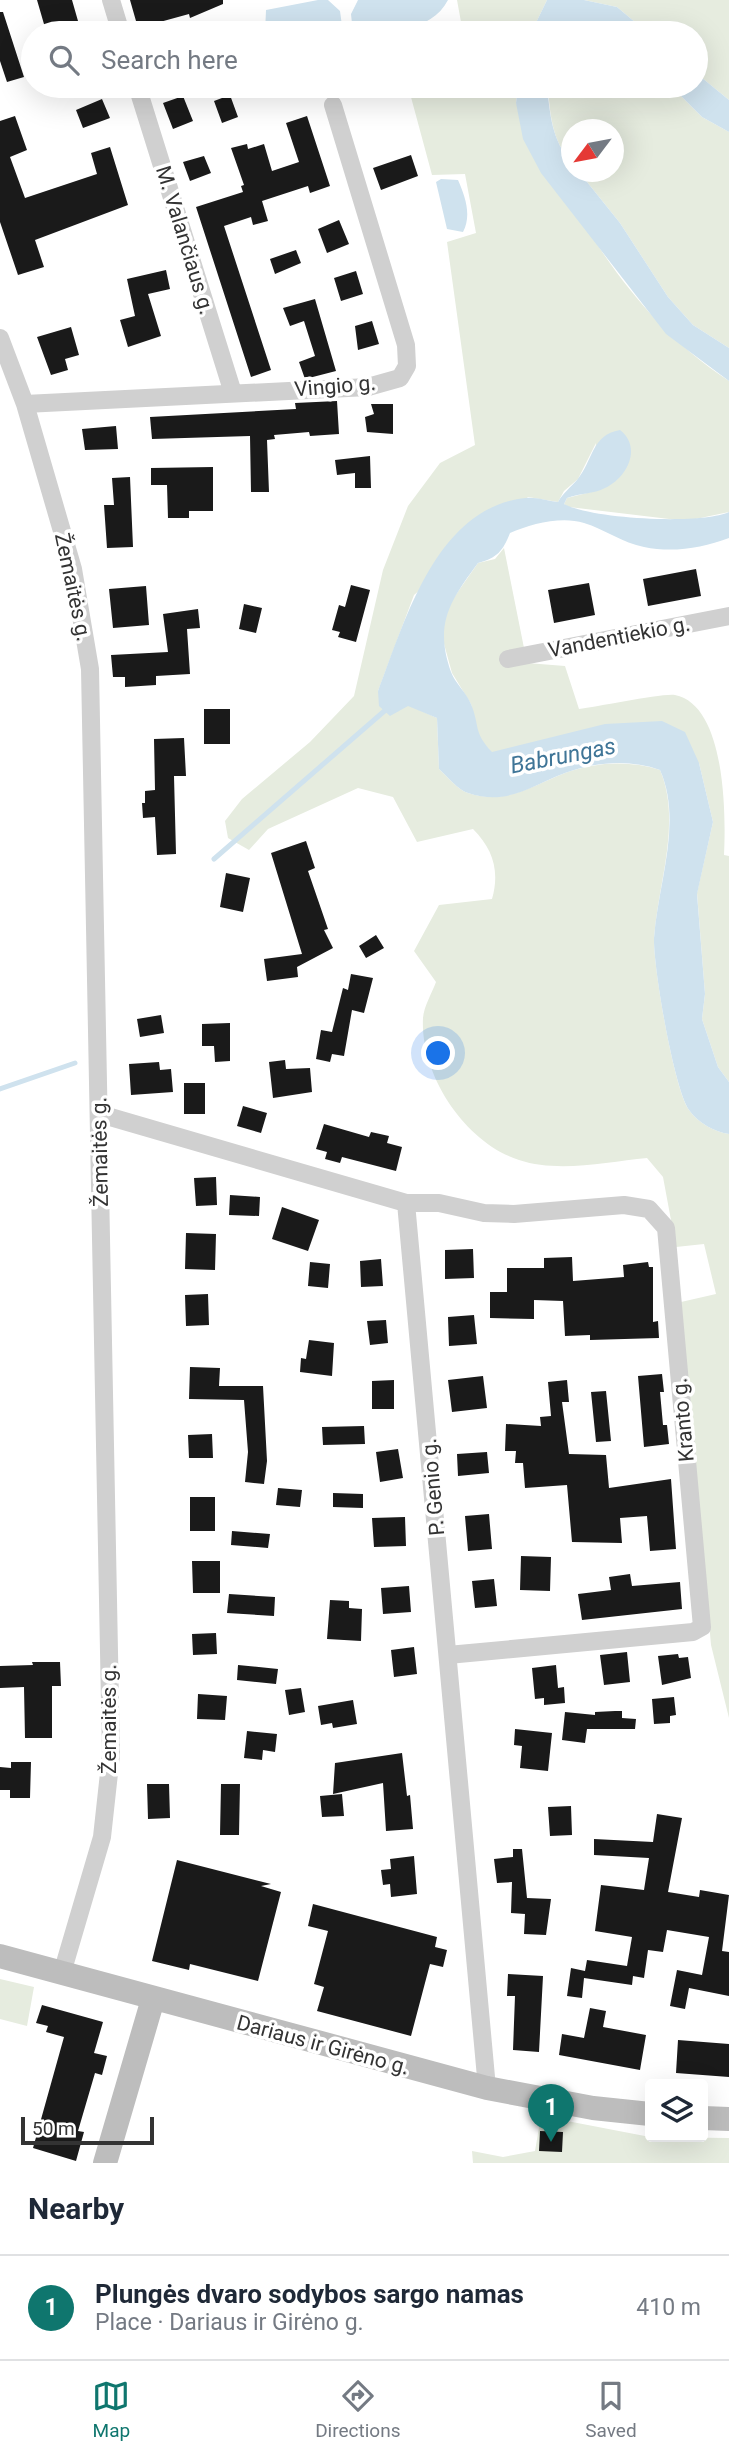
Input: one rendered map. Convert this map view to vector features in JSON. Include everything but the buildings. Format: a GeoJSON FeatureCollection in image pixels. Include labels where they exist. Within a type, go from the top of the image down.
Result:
{"type":"FeatureCollection","features":[{"type":"Feature","properties":{"kind":"main road","name":"Dariaus ir Girėno g."},"geometry":{"type":"LineString","coordinates":[[0,1956],[487,2088],[572,2105],[645,2113]]}},
{"type":"Feature","properties":{"kind":"main road"},"geometry":{"type":"LineString","coordinates":[[106,2163],[153,1999]]}},
{"type":"Feature","properties":{"kind":"main road"},"geometry":{"type":"LineString","coordinates":[[708,2118],[729,2119]]}},
{"type":"Feature","properties":{"kind":"street"},"geometry":{"type":"LineString","coordinates":[[111,0],[117,21]]}},
{"type":"Feature","properties":{"kind":"street","name":"M. Valančiaus g."},"geometry":{"type":"LineString","coordinates":[[142,98],[233,393]]}},
{"type":"Feature","properties":{"kind":"street","name":"Vingio g."},"geometry":{"type":"LineString","coordinates":[[25,404],[368,387],[400,378],[407,366],[406,345],[333,104]]}},
{"type":"Feature","properties":{"kind":"street","name":"Žemaitės g."},"geometry":{"type":"LineString","coordinates":[[0,338],[25,404],[73,569],[90,669],[111,1755],[102,1838],[62,1973]]}},
{"type":"Feature","properties":{"kind":"street","name":"Vandentiekio g."},"geometry":{"type":"LineString","coordinates":[[508,659],[729,616]]}},
{"type":"Feature","properties":{"kind":"street"},"geometry":{"type":"LineString","coordinates":[[100,1114],[405,1203]]}},
{"type":"Feature","properties":{"kind":"street","name":"P. Genio g."},"geometry":{"type":"LineString","coordinates":[[405,1203],[487,2088]]}},
{"type":"Feature","properties":{"kind":"street","name":"Kranto g."},"geometry":{"type":"LineString","coordinates":[[405,1203],[439,1203],[484,1213],[514,1214],[624,1205],[649,1209],[666,1228],[702,1627],[693,1632],[448,1655]]}},
{"type":"Feature","properties":{"kind":"shaded area"},"geometry":{"type":"Polygon","coordinates":[[[457,0],[547,0],[537,21],[461,21],[457,0]]]}},
{"type":"Feature","properties":{"kind":"shaded area"},"geometry":{"type":"Polygon","coordinates":[[[584,0],[729,0],[729,100],[708,83],[708,21],[634,21],[617,7],[584,0]]]}},
{"type":"Feature","properties":{"kind":"shaded area"},"geometry":{"type":"Polygon","coordinates":[[[411,98],[517,98],[516,103],[581,219],[631,291],[692,354],[729,381],[729,512],[686,521],[569,507],[564,504],[567,498],[591,492],[596,443],[578,479],[564,491],[558,502],[528,497],[414,595],[378,691],[437,718],[439,769],[468,793],[494,797],[506,795],[589,766],[624,764],[660,770],[669,810],[669,832],[654,938],[666,1027],[677,1078],[689,1110],[707,1126],[729,1134],[729,1718],[711,1645],[681,1302],[716,1294],[704,1244],[676,1247],[663,1177],[647,1158],[566,1166],[519,1160],[480,1138],[464,1122],[449,1103],[429,1061],[423,1018],[436,982],[414,951],[439,905],[492,899],[495,870],[486,844],[473,829],[417,842],[393,797],[358,788],[268,829],[249,850],[228,838],[225,821],[242,799],[310,742],[354,696],[383,570],[408,506],[440,463],[475,445],[447,242],[476,233],[465,174],[432,175],[411,98]]]}},
{"type":"Feature","properties":{"kind":"shaded area"},"geometry":{"type":"Polygon","coordinates":[[[549,98],[683,98],[702,117],[729,132],[729,348],[693,325],[668,297],[620,223],[587,182],[624,182],[624,119],[561,119],[561,147],[556,136],[549,98]]]}},
{"type":"Feature","properties":{"kind":"shaded area"},"geometry":{"type":"Polygon","coordinates":[[[504,548],[527,663],[565,666],[579,709],[675,695],[692,703],[704,719],[713,740],[723,790],[724,855],[729,856],[729,1082],[718,1067],[702,1019],[705,994],[697,893],[713,822],[699,763],[529,744],[492,753],[478,737],[471,704],[452,673],[441,633],[450,603],[478,563],[495,559],[504,548]]]}},
{"type":"Feature","properties":{"kind":"shaded area"},"geometry":{"type":"Polygon","coordinates":[[[0,1979],[34,1987],[27,2026],[0,2019],[0,1979]]]}},
{"type":"Feature","properties":{"kind":"shaded area"},"geometry":{"type":"Polygon","coordinates":[[[541,2116],[645,2136],[645,2142],[708,2142],[708,2138],[729,2138],[729,2163],[473,2163],[472,2151],[503,2157],[535,2151],[541,2116]]]}},
{"type":"Feature","properties":{"kind":"water"},"geometry":{"type":"Polygon","coordinates":[[[328,0],[340,11],[341,21],[266,21],[266,10],[328,0]]]}},
{"type":"Feature","properties":{"kind":"water"},"geometry":{"type":"Polygon","coordinates":[[[358,0],[448,0],[440,11],[426,21],[352,21],[351,14],[358,0]]]}},
{"type":"Feature","properties":{"kind":"water"},"geometry":{"type":"Polygon","coordinates":[[[547,0],[584,0],[617,7],[634,21],[537,21],[547,0]]]}},
{"type":"Feature","properties":{"kind":"water"},"geometry":{"type":"Polygon","coordinates":[[[708,83],[729,100],[729,132],[702,117],[683,98],[708,98],[708,83]]]}},
{"type":"Feature","properties":{"kind":"water"},"geometry":{"type":"Polygon","coordinates":[[[517,98],[548,98],[553,127],[561,147],[561,182],[587,182],[620,223],[668,297],[693,325],[729,348],[729,381],[666,334],[541,173],[523,139],[517,98]]]}},
{"type":"Feature","properties":{"kind":"water"},"geometry":{"type":"Polygon","coordinates":[[[441,179],[458,180],[461,186],[467,212],[463,232],[447,229],[436,182],[441,179]]]}},
{"type":"Feature","properties":{"kind":"water","name":"Babrungas"},"geometry":{"type":"Polygon","coordinates":[[[620,430],[627,437],[631,453],[626,469],[620,477],[601,490],[567,498],[564,504],[621,517],[695,518],[729,512],[729,538],[687,548],[655,549],[629,542],[584,523],[566,520],[537,524],[510,533],[499,553],[478,563],[453,602],[445,626],[446,655],[453,676],[471,704],[479,734],[492,752],[605,724],[662,721],[685,732],[699,763],[713,822],[697,894],[705,994],[702,1019],[718,1067],[729,1082],[729,1134],[707,1126],[689,1110],[677,1078],[666,1027],[654,938],[669,832],[667,790],[660,770],[636,764],[601,764],[565,773],[507,796],[468,793],[439,769],[437,718],[408,706],[390,716],[379,706],[378,691],[413,602],[428,572],[447,545],[469,522],[495,506],[526,498],[558,502],[582,473],[603,437],[620,430]]]}},
{"type":"Feature","properties":{"kind":"waterway"},"geometry":{"type":"LineString","coordinates":[[214,859],[389,707]]}},
{"type":"Feature","properties":{"kind":"waterway"},"geometry":{"type":"LineString","coordinates":[[0,1089],[75,1063]]}},
{"type":"Feature","properties":{"kind":"place","name":"Plungės dvaro sodybos sargo namas"},"geometry":{"type":"Point","coordinates":[551,2142]}}]}
